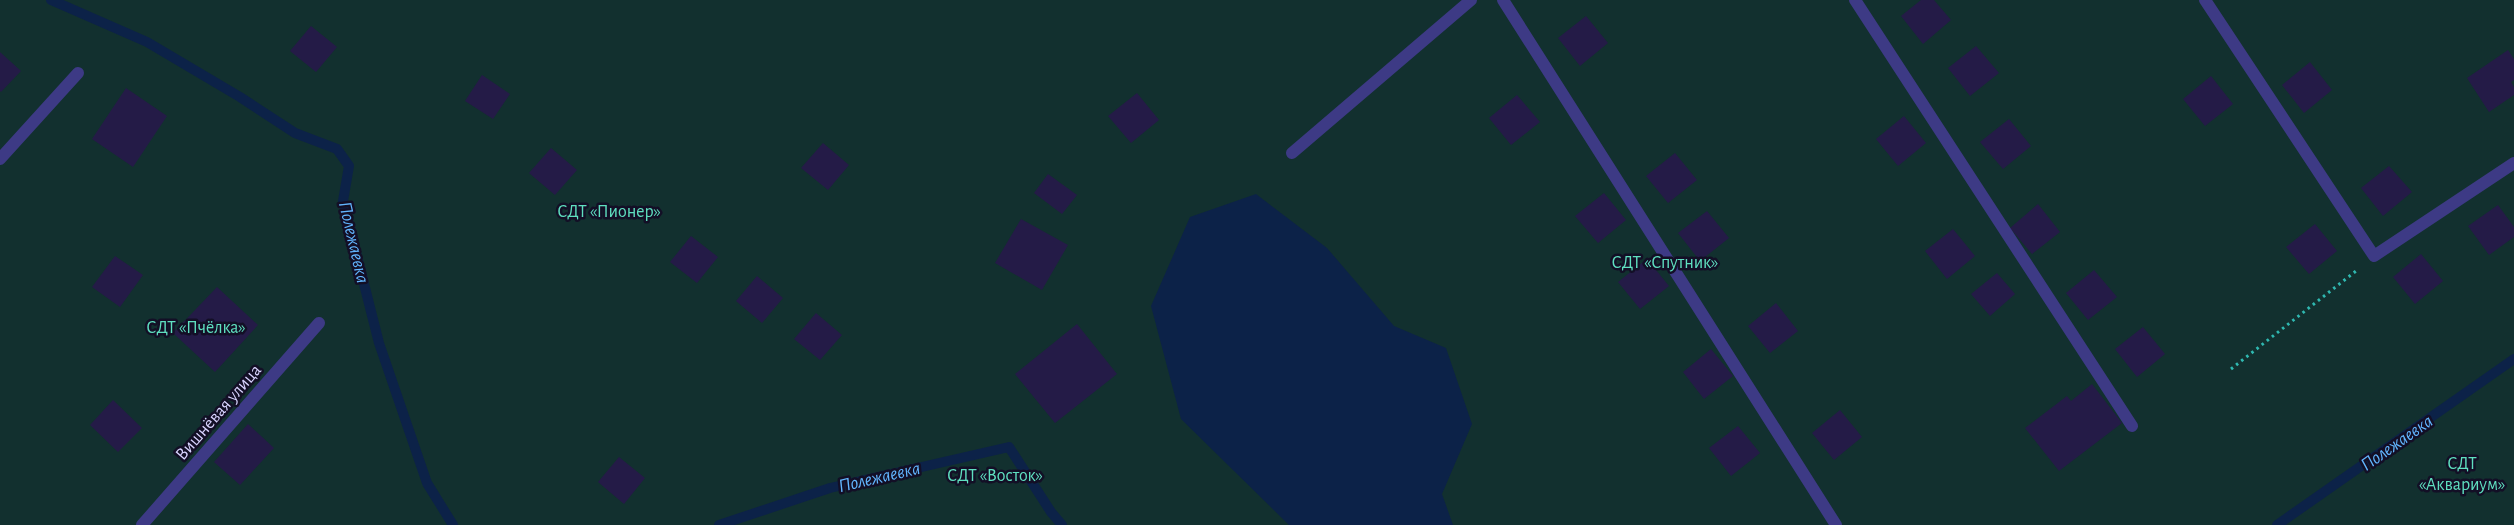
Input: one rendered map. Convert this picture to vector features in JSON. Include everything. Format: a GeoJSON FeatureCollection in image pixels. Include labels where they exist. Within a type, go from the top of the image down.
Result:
{"type":"FeatureCollection","features":[{"type":"Feature","properties":{"kind":"street"},"geometry":{"type":"LineString","coordinates":[[1292,152],[1471,0]]}},
{"type":"Feature","properties":{"kind":"street"},"geometry":{"type":"LineString","coordinates":[[1502,0],[1836,525]]}},
{"type":"Feature","properties":{"kind":"street"},"geometry":{"type":"LineString","coordinates":[[1855,0],[2132,426]]}},
{"type":"Feature","properties":{"kind":"street"},"geometry":{"type":"LineString","coordinates":[[2205,0],[2374,256],[2514,163]]}},
{"type":"Feature","properties":{"kind":"street"},"geometry":{"type":"LineString","coordinates":[[0,159],[78,73]]}},
{"type":"Feature","properties":{"kind":"street","name":"Вишнёвая улица"},"geometry":{"type":"LineString","coordinates":[[142,525],[319,322]]}},
{"type":"Feature","properties":{"kind":"path"},"geometry":{"type":"LineString","coordinates":[[2231,369],[2374,256]]}},
{"type":"Feature","properties":{"kind":"green space","name":"СДТ «Спутник»"},"geometry":{"type":"Polygon","coordinates":[[[0,0],[2514,0],[2514,525],[0,525],[0,0]]]}},
{"type":"Feature","properties":{"kind":"water"},"geometry":{"type":"Polygon","coordinates":[[[1256,194],[1327,248],[1394,326],[1446,348],[1472,424],[1442,494],[1453,525],[1289,525],[1181,419],[1151,306],[1190,217],[1256,194]]]}},
{"type":"Feature","properties":{"kind":"building"},"geometry":{"type":"Polygon","coordinates":[[[1921,0],[1934,0],[1951,20],[1923,44],[1901,16],[1921,0]]]}},
{"type":"Feature","properties":{"kind":"building"},"geometry":{"type":"Polygon","coordinates":[[[1586,16],[1608,43],[1580,66],[1558,38],[1586,16]]]}},
{"type":"Feature","properties":{"kind":"building"},"geometry":{"type":"Polygon","coordinates":[[[311,26],[337,47],[316,72],[290,51],[311,26]]]}},
{"type":"Feature","properties":{"kind":"building"},"geometry":{"type":"Polygon","coordinates":[[[1976,46],[1999,73],[1970,96],[1948,68],[1976,46]]]}},
{"type":"Feature","properties":{"kind":"building"},"geometry":{"type":"Polygon","coordinates":[[[2508,50],[2514,59],[2514,80],[2511,82],[2514,87],[2514,95],[2489,112],[2467,78],[2508,50]]]}},
{"type":"Feature","properties":{"kind":"building"},"geometry":{"type":"Polygon","coordinates":[[[0,52],[21,71],[1,92],[0,91],[0,52]]]}},
{"type":"Feature","properties":{"kind":"building"},"geometry":{"type":"Polygon","coordinates":[[[2310,62],[2332,90],[2304,113],[2282,85],[2310,62]]]}},
{"type":"Feature","properties":{"kind":"building"},"geometry":{"type":"Polygon","coordinates":[[[482,75],[510,94],[493,119],[465,101],[482,75]]]}},
{"type":"Feature","properties":{"kind":"building"},"geometry":{"type":"Polygon","coordinates":[[[2211,76],[2233,104],[2205,126],[2183,99],[2211,76]]]}},
{"type":"Feature","properties":{"kind":"building"},"geometry":{"type":"Polygon","coordinates":[[[126,88],[167,116],[133,167],[92,139],[126,88]]]}},
{"type":"Feature","properties":{"kind":"building"},"geometry":{"type":"Polygon","coordinates":[[[1137,93],[1159,120],[1131,143],[1108,116],[1137,93]]]}},
{"type":"Feature","properties":{"kind":"building"},"geometry":{"type":"Polygon","coordinates":[[[1517,95],[1540,122],[1511,145],[1489,118],[1517,95]]]}},
{"type":"Feature","properties":{"kind":"building"},"geometry":{"type":"Polygon","coordinates":[[[1904,116],[1926,143],[1898,166],[1876,139],[1904,116]]]}},
{"type":"Feature","properties":{"kind":"building"},"geometry":{"type":"Polygon","coordinates":[[[2009,119],[2031,146],[2003,169],[1980,142],[2009,119]]]}},
{"type":"Feature","properties":{"kind":"building"},"geometry":{"type":"Polygon","coordinates":[[[823,143],[849,165],[828,190],[801,168],[823,143]]]}},
{"type":"Feature","properties":{"kind":"building"},"geometry":{"type":"Polygon","coordinates":[[[551,148],[577,170],[555,195],[529,173],[551,148]]]}},
{"type":"Feature","properties":{"kind":"building"},"geometry":{"type":"Polygon","coordinates":[[[1675,153],[1697,180],[1668,203],[1646,176],[1675,153]]]}},
{"type":"Feature","properties":{"kind":"building"},"geometry":{"type":"Polygon","coordinates":[[[2389,166],[2412,192],[2383,216],[2361,188],[2389,166]]]}},
{"type":"Feature","properties":{"kind":"building"},"geometry":{"type":"Polygon","coordinates":[[[1048,174],[1077,195],[1062,214],[1034,193],[1048,174]]]}},
{"type":"Feature","properties":{"kind":"building"},"geometry":{"type":"Polygon","coordinates":[[[1604,193],[1626,220],[1598,243],[1575,216],[1604,193]]]}},
{"type":"Feature","properties":{"kind":"building"},"geometry":{"type":"Polygon","coordinates":[[[2038,204],[2060,232],[2032,254],[2010,228],[2038,204]]]}},
{"type":"Feature","properties":{"kind":"building"},"geometry":{"type":"Polygon","coordinates":[[[2498,205],[2514,227],[2514,237],[2489,255],[2468,226],[2498,205]]]}},
{"type":"Feature","properties":{"kind":"building"},"geometry":{"type":"Polygon","coordinates":[[[1707,211],[1729,238],[1700,261],[1678,233],[1707,211]]]}},
{"type":"Feature","properties":{"kind":"building"},"geometry":{"type":"Polygon","coordinates":[[[1021,219],[1068,245],[1042,290],[995,263],[1021,219]]]}},
{"type":"Feature","properties":{"kind":"building"},"geometry":{"type":"Polygon","coordinates":[[[2315,224],[2337,251],[2309,274],[2286,247],[2315,224]]]}},
{"type":"Feature","properties":{"kind":"building"},"geometry":{"type":"Polygon","coordinates":[[[1953,229],[1975,256],[1947,279],[1925,251],[1953,229]]]}},
{"type":"Feature","properties":{"kind":"building"},"geometry":{"type":"Polygon","coordinates":[[[691,236],[718,257],[697,283],[670,262],[691,236]]]}},
{"type":"Feature","properties":{"kind":"building"},"geometry":{"type":"Polygon","coordinates":[[[2421,254],[2443,281],[2415,304],[2393,277],[2421,254]]]}},
{"type":"Feature","properties":{"kind":"building"},"geometry":{"type":"Polygon","coordinates":[[[115,256],[143,275],[120,307],[92,287],[115,256]]]}},
{"type":"Feature","properties":{"kind":"building"},"geometry":{"type":"Polygon","coordinates":[[[1647,259],[1669,286],[1640,309],[1618,282],[1647,259]]]}},
{"type":"Feature","properties":{"kind":"building"},"geometry":{"type":"Polygon","coordinates":[[[2094,270],[2117,297],[2088,320],[2066,293],[2094,270]]]}},
{"type":"Feature","properties":{"kind":"building"},"geometry":{"type":"Polygon","coordinates":[[[1997,273],[2015,294],[1990,316],[1971,294],[1997,273]]]}},
{"type":"Feature","properties":{"kind":"building"},"geometry":{"type":"Polygon","coordinates":[[[757,276],[783,298],[762,323],[736,301],[757,276]]]}},
{"type":"Feature","properties":{"kind":"building"},"geometry":{"type":"Polygon","coordinates":[[[217,287],[258,325],[215,372],[173,333],[217,287]]]}},
{"type":"Feature","properties":{"kind":"building"},"geometry":{"type":"Polygon","coordinates":[[[1776,303],[1798,331],[1770,353],[1748,326],[1776,303]]]}},
{"type":"Feature","properties":{"kind":"building"},"geometry":{"type":"Polygon","coordinates":[[[816,313],[842,335],[820,360],[794,339],[816,313]]]}},
{"type":"Feature","properties":{"kind":"building"},"geometry":{"type":"Polygon","coordinates":[[[1077,324],[1117,374],[1055,423],[1015,374],[1077,324]]]}},
{"type":"Feature","properties":{"kind":"building"},"geometry":{"type":"Polygon","coordinates":[[[2143,327],[2165,354],[2137,377],[2115,349],[2143,327]]]}},
{"type":"Feature","properties":{"kind":"building"},"geometry":{"type":"Polygon","coordinates":[[[1711,349],[1733,376],[1704,399],[1683,372],[1711,349]]]}},
{"type":"Feature","properties":{"kind":"building"},"geometry":{"type":"Polygon","coordinates":[[[2092,384],[2122,423],[2059,471],[2025,428],[2067,396],[2071,401],[2092,384]]]}},
{"type":"Feature","properties":{"kind":"building"},"geometry":{"type":"Polygon","coordinates":[[[113,400],[142,428],[118,452],[90,425],[113,400]]]}},
{"type":"Feature","properties":{"kind":"building"},"geometry":{"type":"Polygon","coordinates":[[[1840,410],[1862,437],[1834,460],[1812,433],[1840,410]]]}},
{"type":"Feature","properties":{"kind":"building"},"geometry":{"type":"Polygon","coordinates":[[[248,424],[274,448],[240,485],[214,462],[248,424]]]}},
{"type":"Feature","properties":{"kind":"building"},"geometry":{"type":"Polygon","coordinates":[[[1738,426],[1760,453],[1731,476],[1709,448],[1738,426]]]}},
{"type":"Feature","properties":{"kind":"building"},"geometry":{"type":"Polygon","coordinates":[[[619,457],[645,478],[624,504],[598,482],[619,457]]]}},
{"type":"Feature","properties":{"kind":"waterway","name":"Полежаевка"},"geometry":{"type":"LineString","coordinates":[[51,0],[147,42],[240,97],[295,133],[337,149],[349,166],[343,201],[379,343],[427,483],[453,525]]}},
{"type":"Feature","properties":{"kind":"waterway","name":"Полежаевка"},"geometry":{"type":"LineString","coordinates":[[2277,525],[2514,359]]}},
{"type":"Feature","properties":{"kind":"waterway","name":"Полежаевка"},"geometry":{"type":"LineString","coordinates":[[719,525],[830,488],[1009,447],[1051,512],[1062,525]]}},
{"type":"Feature","properties":{"kind":"park label","name":"СДТ «Пионер»"},"geometry":{"type":"Point","coordinates":[609,211]}},
{"type":"Feature","properties":{"kind":"park label","name":"СДТ «Пчёлка»"},"geometry":{"type":"Point","coordinates":[196,327]}},
{"type":"Feature","properties":{"kind":"park label","name":"СДТ «Аквариум»"},"geometry":{"type":"Point","coordinates":[2462,473]}},
{"type":"Feature","properties":{"kind":"park label","name":"СДТ «Восток»"},"geometry":{"type":"Point","coordinates":[995,475]}}]}
